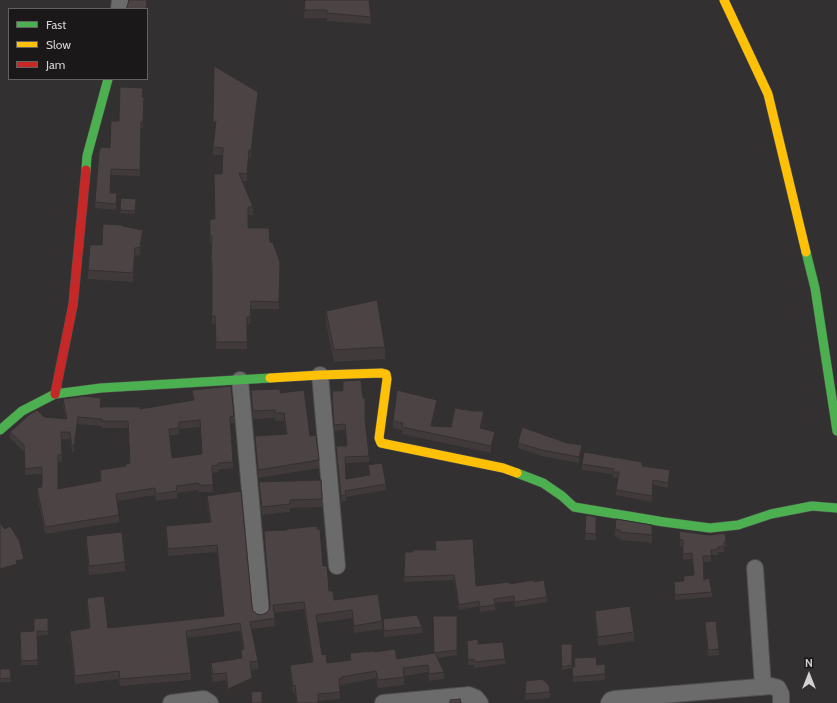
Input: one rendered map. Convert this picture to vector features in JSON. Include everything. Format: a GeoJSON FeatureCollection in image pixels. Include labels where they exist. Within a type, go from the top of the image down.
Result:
{"type":"FeatureCollection","features":[{"type":"Feature","properties":{"kind":"street"},"geometry":{"type":"LineString","coordinates":[[724,0],[768,94],[815,288],[837,431]]}},
{"type":"Feature","properties":{"kind":"street"},"geometry":{"type":"LineString","coordinates":[[55,394],[73,305],[87,156],[108,80]]}},
{"type":"Feature","properties":{"kind":"street"},"geometry":{"type":"LineString","coordinates":[[0,430],[22,411],[55,394],[101,388],[320,375],[382,373],[386,374],[388,379],[379,438],[381,443],[503,468],[544,483],[574,507],[710,528],[738,525],[772,514],[812,506],[837,508]]}},
{"type":"Feature","properties":{"kind":"street"},"geometry":{"type":"LineString","coordinates":[[320,375],[337,566]]}},
{"type":"Feature","properties":{"kind":"street"},"geometry":{"type":"LineString","coordinates":[[240,380],[261,613]]}},
{"type":"Feature","properties":{"kind":"street"},"geometry":{"type":"LineString","coordinates":[[755,568],[763,687]]}},
{"type":"Feature","properties":{"kind":"street"},"geometry":{"type":"LineString","coordinates":[[610,703],[611,700],[614,699],[771,686],[778,688],[781,694],[781,703]]}},
{"type":"Feature","properties":{"kind":"street"},"geometry":{"type":"LineString","coordinates":[[383,703],[469,695],[476,698],[480,703]]}},
{"type":"Feature","properties":{"kind":"street"},"geometry":{"type":"LineString","coordinates":[[171,703],[204,699],[210,703]]}},
{"type":"Feature","properties":{"kind":"building"},"geometry":{"type":"Polygon","coordinates":[[[129,0],[147,0],[146,8],[126,8],[129,0]]]}},
{"type":"Feature","properties":{"kind":"building"},"geometry":{"type":"Polygon","coordinates":[[[305,0],[369,0],[371,17],[327,13],[327,10],[304,10],[305,0]]]}},
{"type":"Feature","properties":{"kind":"building"},"geometry":{"type":"Polygon","coordinates":[[[214,66],[258,92],[251,151],[249,150],[247,174],[239,173],[253,207],[248,207],[248,228],[269,228],[270,242],[273,243],[280,262],[279,302],[251,301],[250,317],[247,317],[247,342],[216,342],[215,316],[212,316],[212,236],[210,236],[210,219],[215,219],[214,174],[222,174],[223,148],[213,147],[216,121],[213,123],[214,66]]]}},
{"type":"Feature","properties":{"kind":"building"},"geometry":{"type":"Polygon","coordinates":[[[120,87],[143,88],[142,97],[144,97],[143,122],[141,122],[140,170],[111,169],[110,193],[117,193],[116,204],[95,202],[99,152],[101,147],[110,148],[111,121],[119,121],[120,87]]]}},
{"type":"Feature","properties":{"kind":"building"},"geometry":{"type":"Polygon","coordinates":[[[121,198],[136,199],[135,211],[120,210],[121,198]]]}},
{"type":"Feature","properties":{"kind":"building"},"geometry":{"type":"Polygon","coordinates":[[[103,224],[122,225],[143,230],[140,247],[135,248],[133,273],[88,270],[90,245],[102,245],[103,224]]]}},
{"type":"Feature","properties":{"kind":"building"},"geometry":{"type":"Polygon","coordinates":[[[377,300],[385,347],[334,350],[326,311],[377,300]]]}},
{"type":"Feature","properties":{"kind":"building"},"geometry":{"type":"Polygon","coordinates":[[[361,380],[363,398],[365,398],[365,419],[369,456],[345,457],[346,479],[370,475],[368,465],[382,463],[386,484],[345,491],[346,495],[341,496],[336,446],[347,446],[345,424],[334,425],[332,391],[343,391],[343,381],[361,380]]]}},
{"type":"Feature","properties":{"kind":"building"},"geometry":{"type":"Polygon","coordinates":[[[231,386],[234,416],[230,417],[233,462],[218,463],[218,465],[212,466],[213,485],[199,485],[198,483],[176,486],[177,491],[156,494],[155,488],[116,494],[119,515],[45,527],[37,488],[42,487],[42,467],[25,469],[24,445],[10,432],[37,410],[44,417],[67,419],[63,399],[83,396],[101,398],[100,407],[140,407],[140,409],[194,400],[192,390],[231,386]],[[78,417],[74,446],[72,446],[70,432],[61,432],[62,455],[58,455],[58,489],[101,481],[100,470],[126,466],[126,464],[130,463],[128,421],[102,421],[102,419],[78,417]],[[200,420],[179,422],[179,428],[169,429],[172,458],[202,454],[200,420]]]}},
{"type":"Feature","properties":{"kind":"building"},"geometry":{"type":"Polygon","coordinates":[[[280,389],[280,393],[304,390],[310,436],[316,435],[319,460],[258,470],[255,436],[287,434],[284,413],[275,413],[275,410],[253,411],[251,390],[280,389]]]}},
{"type":"Feature","properties":{"kind":"building"},"geometry":{"type":"Polygon","coordinates":[[[397,390],[437,400],[431,426],[451,427],[455,408],[484,411],[480,428],[495,432],[491,446],[402,427],[403,423],[393,421],[397,390]]]}},
{"type":"Feature","properties":{"kind":"building"},"geometry":{"type":"Polygon","coordinates":[[[522,427],[567,443],[582,445],[579,457],[542,450],[518,443],[522,427]]]}},
{"type":"Feature","properties":{"kind":"building"},"geometry":{"type":"Polygon","coordinates":[[[584,452],[642,462],[642,466],[670,470],[668,483],[653,480],[652,496],[616,490],[619,472],[613,472],[614,469],[582,464],[584,452]]]}},
{"type":"Feature","properties":{"kind":"building"},"geometry":{"type":"Polygon","coordinates":[[[321,480],[322,499],[290,500],[290,504],[262,507],[259,482],[321,480]]]}},
{"type":"Feature","properties":{"kind":"building"},"geometry":{"type":"Polygon","coordinates":[[[241,491],[253,611],[261,615],[269,610],[270,605],[264,531],[317,526],[317,529],[320,529],[323,566],[327,566],[329,591],[333,591],[334,600],[378,594],[382,621],[354,626],[352,610],[316,615],[322,655],[326,654],[327,663],[351,660],[350,653],[395,649],[397,659],[435,653],[444,672],[429,674],[428,665],[403,668],[404,677],[378,680],[376,671],[341,677],[341,679],[339,679],[340,692],[318,694],[318,703],[297,703],[295,685],[293,686],[290,665],[313,662],[304,602],[273,605],[275,618],[250,622],[258,661],[250,662],[252,678],[228,689],[226,673],[213,674],[211,663],[242,658],[241,650],[244,649],[240,623],[186,631],[191,673],[120,679],[119,671],[75,676],[70,631],[90,628],[87,598],[104,596],[108,628],[224,616],[217,545],[168,549],[166,526],[211,522],[207,496],[241,491]]]}},
{"type":"Feature","properties":{"kind":"building"},"geometry":{"type":"Polygon","coordinates":[[[586,515],[596,517],[596,534],[585,533],[586,515]]]}},
{"type":"Feature","properties":{"kind":"building"},"geometry":{"type":"Polygon","coordinates":[[[616,519],[652,525],[652,535],[620,532],[620,530],[615,529],[616,519]]]}},
{"type":"Feature","properties":{"kind":"building"},"geometry":{"type":"Polygon","coordinates":[[[0,523],[5,529],[10,526],[19,540],[24,559],[16,561],[17,564],[0,569],[0,523]]]}},
{"type":"Feature","properties":{"kind":"building"},"geometry":{"type":"Polygon","coordinates":[[[679,531],[709,535],[725,533],[726,541],[724,542],[724,546],[711,550],[711,556],[703,556],[704,580],[709,578],[712,592],[675,595],[674,582],[684,581],[684,576],[694,575],[692,553],[683,554],[683,540],[680,540],[679,531]]]}},
{"type":"Feature","properties":{"kind":"building"},"geometry":{"type":"Polygon","coordinates":[[[122,532],[125,562],[89,566],[86,536],[122,532]]]}},
{"type":"Feature","properties":{"kind":"building"},"geometry":{"type":"Polygon","coordinates":[[[473,539],[476,586],[544,580],[547,597],[515,602],[514,596],[494,599],[495,605],[480,607],[479,601],[459,605],[454,575],[404,577],[405,552],[413,552],[413,550],[436,550],[435,541],[473,539]]]}},
{"type":"Feature","properties":{"kind":"building"},"geometry":{"type":"Polygon","coordinates":[[[630,606],[634,632],[598,637],[595,611],[630,606]]]}},
{"type":"Feature","properties":{"kind":"building"},"geometry":{"type":"Polygon","coordinates":[[[417,615],[422,627],[384,631],[383,619],[417,615]]]}},
{"type":"Feature","properties":{"kind":"building"},"geometry":{"type":"Polygon","coordinates":[[[433,616],[457,616],[457,650],[434,653],[433,616]]]}},
{"type":"Feature","properties":{"kind":"building"},"geometry":{"type":"Polygon","coordinates":[[[48,618],[48,631],[37,631],[38,660],[21,661],[20,632],[34,631],[34,619],[48,618]]]}},
{"type":"Feature","properties":{"kind":"building"},"geometry":{"type":"Polygon","coordinates":[[[716,621],[719,649],[708,650],[705,622],[716,621]]]}},
{"type":"Feature","properties":{"kind":"building"},"geometry":{"type":"Polygon","coordinates":[[[478,639],[478,644],[503,642],[505,659],[474,662],[474,659],[468,660],[467,641],[478,639]]]}},
{"type":"Feature","properties":{"kind":"building"},"geometry":{"type":"Polygon","coordinates":[[[561,644],[572,644],[572,665],[562,667],[561,644]]]}},
{"type":"Feature","properties":{"kind":"building"},"geometry":{"type":"Polygon","coordinates":[[[596,657],[597,665],[605,664],[605,674],[573,677],[572,667],[575,667],[574,658],[596,657]]]}},
{"type":"Feature","properties":{"kind":"building"},"geometry":{"type":"Polygon","coordinates":[[[0,669],[10,669],[11,678],[0,679],[0,669]]]}},
{"type":"Feature","properties":{"kind":"building"},"geometry":{"type":"Polygon","coordinates":[[[542,679],[549,685],[550,692],[525,694],[526,681],[542,679]]]}},
{"type":"Feature","properties":{"kind":"building"},"geometry":{"type":"Polygon","coordinates":[[[262,691],[262,703],[252,703],[251,692],[262,691]]]}},
{"type":"Feature","properties":{"kind":"building"},"geometry":{"type":"Polygon","coordinates":[[[460,699],[461,703],[450,703],[450,700],[460,699]]]}},
{"type":"Feature","properties":{"kind":"traffic: fast"},"geometry":{"type":"LineString","coordinates":[[86,170],[87,156],[108,80]]}},
{"type":"Feature","properties":{"kind":"traffic: fast"},"geometry":{"type":"LineString","coordinates":[[806,252],[815,288],[837,431]]}},
{"type":"Feature","properties":{"kind":"traffic: fast"},"geometry":{"type":"LineString","coordinates":[[0,430],[22,411],[55,394],[101,388],[270,378]]}},
{"type":"Feature","properties":{"kind":"traffic: fast"},"geometry":{"type":"LineString","coordinates":[[517,473],[543,483],[562,496],[574,507],[710,528],[738,525],[771,514],[812,506],[837,508]]}},
{"type":"Feature","properties":{"kind":"traffic: slow"},"geometry":{"type":"LineString","coordinates":[[724,0],[768,94],[806,252]]}},
{"type":"Feature","properties":{"kind":"traffic: slow"},"geometry":{"type":"LineString","coordinates":[[270,378],[320,375],[386,374],[387,379],[379,438],[381,443],[503,468],[517,473]]}},
{"type":"Feature","properties":{"kind":"traffic: jam"},"geometry":{"type":"LineString","coordinates":[[55,394],[73,305],[86,170]]}}]}
